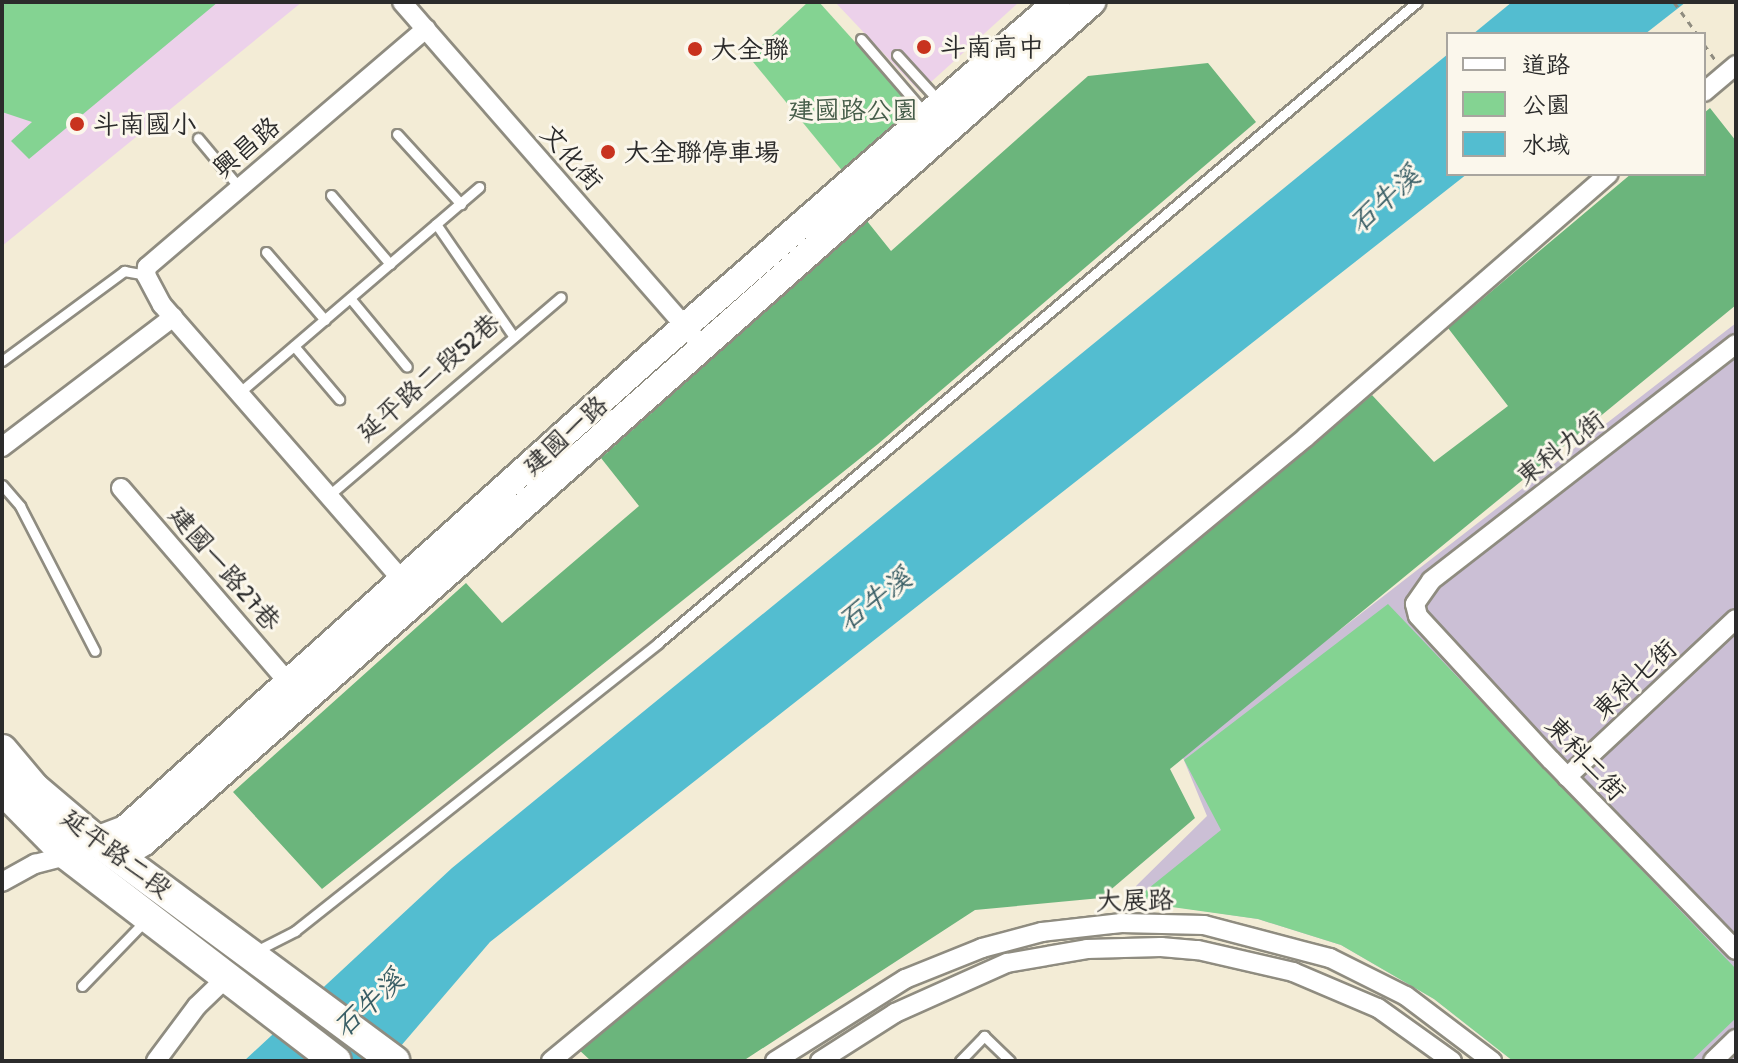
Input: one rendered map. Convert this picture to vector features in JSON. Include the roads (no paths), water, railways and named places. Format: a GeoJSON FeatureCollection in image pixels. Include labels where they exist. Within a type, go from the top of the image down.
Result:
{"type":"FeatureCollection","features":[{"type":"Feature","properties":{"kind":"main road","name":"延平路二段"},"geometry":{"type":"LineString","coordinates":[[2,750],[34,788],[93,838],[394,1061]]}},
{"type":"Feature","properties":{"kind":"main road","name":"延平路二段"},"geometry":{"type":"LineString","coordinates":[[2,789],[66,854],[336,1061]]}},
{"type":"Feature","properties":{"kind":"street","name":"文化街"},"geometry":{"type":"LineString","coordinates":[[402,2],[703,347]]}},
{"type":"Feature","properties":{"kind":"street","name":"建國一路"},"geometry":{"type":"LineString","coordinates":[[66,854],[93,838],[125,829],[289,683],[410,590],[703,347],[1057,2]]}},
{"type":"Feature","properties":{"kind":"street","name":"建國一路"},"geometry":{"type":"LineString","coordinates":[[120,857],[144,842],[685,327],[937,117],[1092,2]]}},
{"type":"Feature","properties":{"kind":"street","name":"興昌路"},"geometry":{"type":"LineString","coordinates":[[146,275],[147,267],[426,29]]}},
{"type":"Feature","properties":{"kind":"street"},"geometry":{"type":"LineString","coordinates":[[1706,90],[1736,65]]}},
{"type":"Feature","properties":{"kind":"street"},"geometry":{"type":"LineString","coordinates":[[551,1061],[1306,437],[1607,176]]}},
{"type":"Feature","properties":{"kind":"street"},"geometry":{"type":"LineString","coordinates":[[146,275],[173,317],[410,590]]}},
{"type":"Feature","properties":{"kind":"street"},"geometry":{"type":"LineString","coordinates":[[2,447],[173,317]]}},
{"type":"Feature","properties":{"kind":"street","name":"東科九街"},"geometry":{"type":"LineString","coordinates":[[1418,593],[1736,344]]}},
{"type":"Feature","properties":{"kind":"street","name":"建國一路27巷"},"geometry":{"type":"LineString","coordinates":[[121,488],[289,683]]}},
{"type":"Feature","properties":{"kind":"street","name":"東科二街"},"geometry":{"type":"LineString","coordinates":[[1418,593],[1418,616],[1567,777],[1736,950]]}},
{"type":"Feature","properties":{"kind":"street","name":"東科七街"},"geometry":{"type":"LineString","coordinates":[[1567,777],[1736,619]]}},
{"type":"Feature","properties":{"kind":"street"},"geometry":{"type":"LineString","coordinates":[[2,882],[66,854],[120,857]]}},
{"type":"Feature","properties":{"kind":"street","name":"大展路"},"geometry":{"type":"LineString","coordinates":[[775,1061],[918,974],[1042,932],[1121,923],[1204,925],[1330,958],[1406,996],[1492,1061]]}},
{"type":"Feature","properties":{"kind":"street","name":"大展路"},"geometry":{"type":"LineString","coordinates":[[820,1061],[895,1013],[1007,963],[1087,949],[1161,947],[1198,950],[1293,972],[1378,1008],[1452,1061]]}},
{"type":"Feature","properties":{"kind":"street"},"geometry":{"type":"LineString","coordinates":[[156,1061],[223,975]]}},
{"type":"Feature","properties":{"kind":"street"},"geometry":{"type":"LineString","coordinates":[[1713,1061],[1736,1039]]}},
{"type":"Feature","properties":{"kind":"lane"},"geometry":{"type":"LineString","coordinates":[[246,950],[295,931],[658,643],[1417,2]]}},
{"type":"Feature","properties":{"kind":"lane"},"geometry":{"type":"LineString","coordinates":[[861,39],[937,117]]}},
{"type":"Feature","properties":{"kind":"lane"},"geometry":{"type":"LineString","coordinates":[[897,55],[937,117]]}},
{"type":"Feature","properties":{"kind":"lane"},"geometry":{"type":"LineString","coordinates":[[397,134],[461,204]]}},
{"type":"Feature","properties":{"kind":"lane"},"geometry":{"type":"LineString","coordinates":[[198,138],[239,187]]}},
{"type":"Feature","properties":{"kind":"lane"},"geometry":{"type":"LineString","coordinates":[[240,392],[479,187]]}},
{"type":"Feature","properties":{"kind":"lane"},"geometry":{"type":"LineString","coordinates":[[331,195],[390,264]]}},
{"type":"Feature","properties":{"kind":"lane"},"geometry":{"type":"LineString","coordinates":[[436,224],[514,337]]}},
{"type":"Feature","properties":{"kind":"lane"},"geometry":{"type":"LineString","coordinates":[[266,252],[325,320]]}},
{"type":"Feature","properties":{"kind":"lane"},"geometry":{"type":"LineString","coordinates":[[2,361],[115,276],[124,271],[146,275]]}},
{"type":"Feature","properties":{"kind":"lane","name":"延平路二段52巷"},"geometry":{"type":"LineString","coordinates":[[328,496],[561,297]]}},
{"type":"Feature","properties":{"kind":"lane"},"geometry":{"type":"LineString","coordinates":[[350,298],[407,367]]}},
{"type":"Feature","properties":{"kind":"lane"},"geometry":{"type":"LineString","coordinates":[[294,346],[339,399]]}},
{"type":"Feature","properties":{"kind":"lane"},"geometry":{"type":"LineString","coordinates":[[2,485],[20,506],[95,651]]}},
{"type":"Feature","properties":{"kind":"lane"},"geometry":{"type":"LineString","coordinates":[[82,986],[148,918]]}},
{"type":"Feature","properties":{"kind":"lane"},"geometry":{"type":"LineString","coordinates":[[960,1061],[984,1036],[1010,1061]]}},
{"type":"Feature","properties":{"kind":"water"},"geometry":{"type":"Polygon","coordinates":[[[1512,2],[1686,2],[1648,32],[1475,32],[1512,2]]]}},
{"type":"Feature","properties":{"kind":"water","name":"石牛溪"},"geometry":{"type":"Polygon","coordinates":[[[1446,56],[1446,176],[1464,176],[490,942],[388,1061],[244,1061],[452,868],[1446,56]]]}},
{"type":"Feature","properties":{"kind":"place","name":"斗南高中"},"geometry":{"type":"Point","coordinates":[924,47]}},
{"type":"Feature","properties":{"kind":"place","name":"大全聯"},"geometry":{"type":"Point","coordinates":[695,49]}},
{"type":"Feature","properties":{"kind":"place","name":"斗南國小"},"geometry":{"type":"Point","coordinates":[77,124]}},
{"type":"Feature","properties":{"kind":"place","name":"大全聯停車場"},"geometry":{"type":"Point","coordinates":[608,152]}},
{"type":"Feature","properties":{"kind":"park label","name":"建國路公園"},"geometry":{"type":"Point","coordinates":[853,110]}}]}
